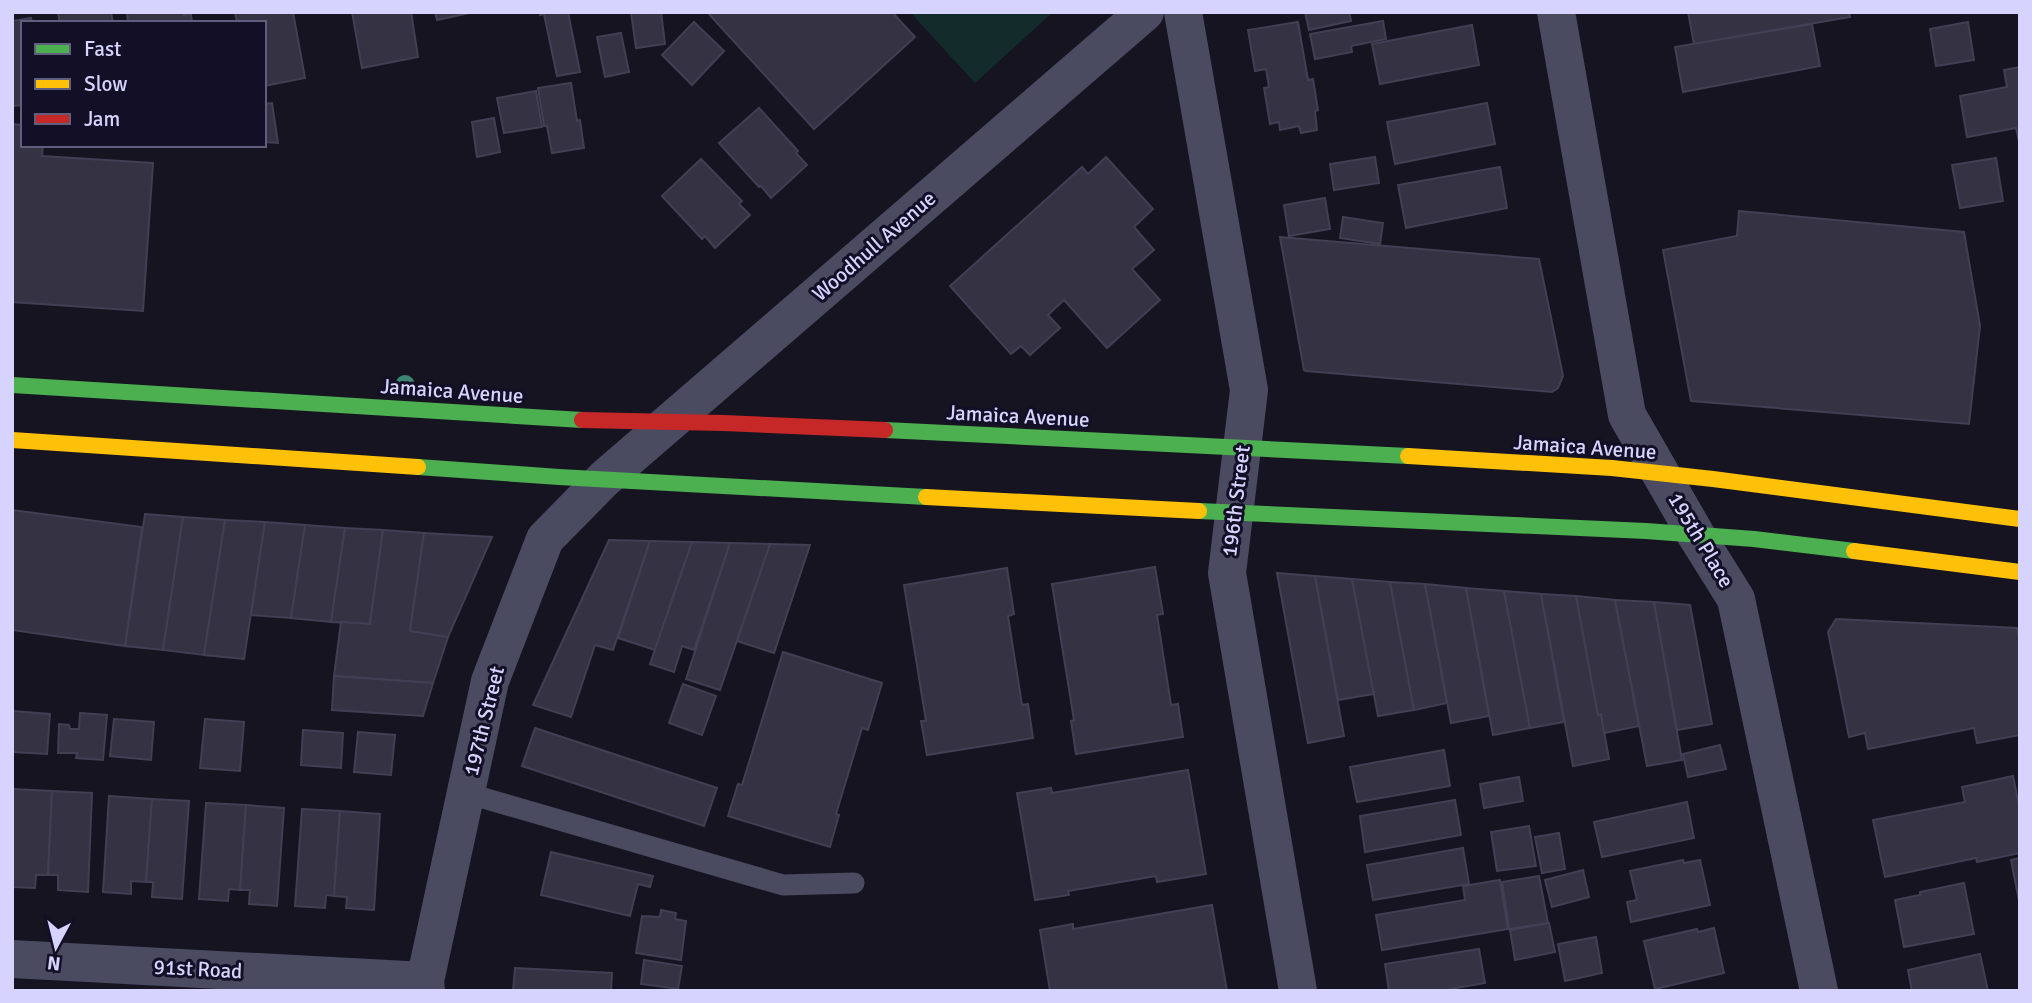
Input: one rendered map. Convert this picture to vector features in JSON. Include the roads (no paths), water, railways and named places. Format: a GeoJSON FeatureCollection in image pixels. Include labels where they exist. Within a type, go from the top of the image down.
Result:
{"type":"FeatureCollection","features":[{"type":"Feature","properties":{"kind":"main road","name":"Jamaica Avenue"},"geometry":{"type":"LineString","coordinates":[[12,385],[615,422],[1243,447],[1598,468],[2020,519]]}},
{"type":"Feature","properties":{"kind":"main road"},"geometry":{"type":"LineString","coordinates":[[12,440],[604,479],[1235,513],[1646,531],[1754,539],[2020,572]]}},
{"type":"Feature","properties":{"kind":"street","name":"Woodhull Avenue"},"geometry":{"type":"LineString","coordinates":[[604,479],[1145,12]]}},
{"type":"Feature","properties":{"kind":"street","name":"196th Street"},"geometry":{"type":"LineString","coordinates":[[1183,12],[1249,390],[1227,573],[1298,991]]}},
{"type":"Feature","properties":{"kind":"street","name":"195th Place"},"geometry":{"type":"LineString","coordinates":[[1556,12],[1627,415],[1696,536],[1736,599],[1819,991]]}},
{"type":"Feature","properties":{"kind":"street","name":"197th Street"},"geometry":{"type":"LineString","coordinates":[[426,986],[490,681],[545,539],[604,479]]}},
{"type":"Feature","properties":{"kind":"street","name":"91st Road"},"geometry":{"type":"LineString","coordinates":[[12,959],[426,986]]}},
{"type":"Feature","properties":{"kind":"lane"},"geometry":{"type":"LineString","coordinates":[[466,793],[783,885],[855,883]]}}]}
